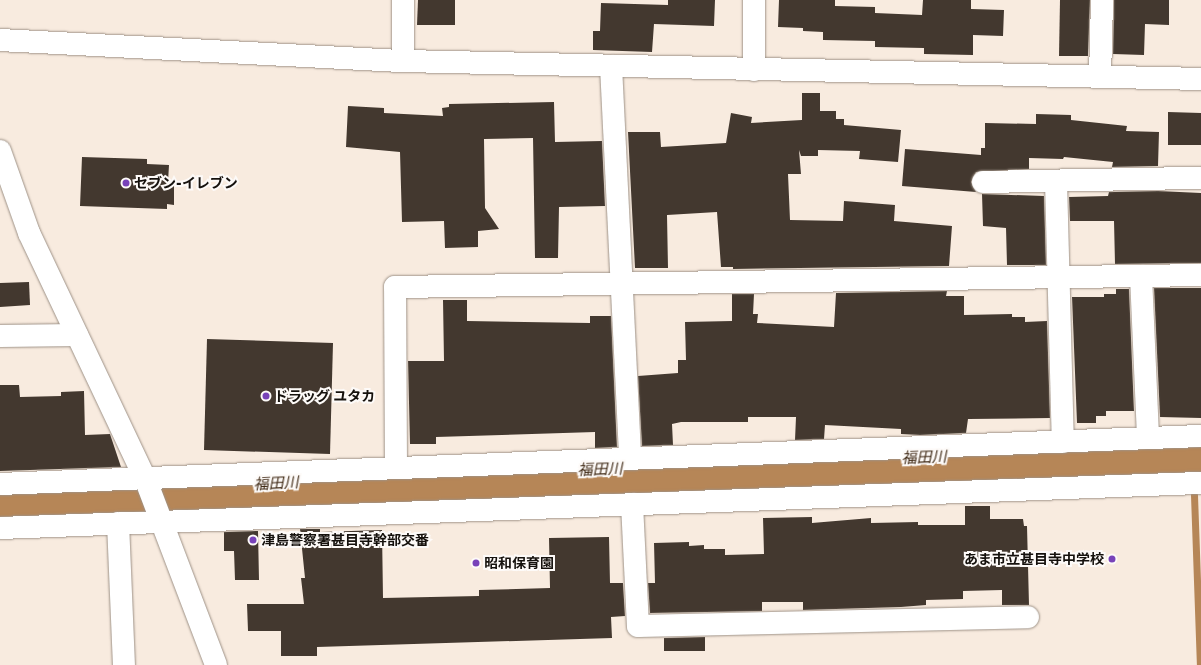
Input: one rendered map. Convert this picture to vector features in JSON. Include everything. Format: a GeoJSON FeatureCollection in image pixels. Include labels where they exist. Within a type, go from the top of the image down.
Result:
{"type":"FeatureCollection","features":[{"type":"Feature","properties":{"kind":"street"},"geometry":{"type":"LineString","coordinates":[[403,0],[403,61]]}},
{"type":"Feature","properties":{"kind":"street"},"geometry":{"type":"LineString","coordinates":[[754,0],[754,70]]}},
{"type":"Feature","properties":{"kind":"street"},"geometry":{"type":"LineString","coordinates":[[1100,77],[1102,0]]}},
{"type":"Feature","properties":{"kind":"street"},"geometry":{"type":"LineString","coordinates":[[0,40],[403,61],[1201,79]]}},
{"type":"Feature","properties":{"kind":"street"},"geometry":{"type":"LineString","coordinates":[[610,66],[630,459]]}},
{"type":"Feature","properties":{"kind":"street"},"geometry":{"type":"LineString","coordinates":[[0,151],[29,233],[145,478],[216,665]]}},
{"type":"Feature","properties":{"kind":"street"},"geometry":{"type":"LineString","coordinates":[[983,182],[1201,178]]}},
{"type":"Feature","properties":{"kind":"street"},"geometry":{"type":"LineString","coordinates":[[1056,180],[1057,277],[1063,442]]}},
{"type":"Feature","properties":{"kind":"street"},"geometry":{"type":"LineString","coordinates":[[396,468],[395,287],[622,285],[1201,275]]}},
{"type":"Feature","properties":{"kind":"street"},"geometry":{"type":"LineString","coordinates":[[1141,276],[1148,438]]}},
{"type":"Feature","properties":{"kind":"street"},"geometry":{"type":"LineString","coordinates":[[0,336],[77,335]]}},
{"type":"Feature","properties":{"kind":"street"},"geometry":{"type":"LineString","coordinates":[[0,484],[1201,436]]}},
{"type":"Feature","properties":{"kind":"street"},"geometry":{"type":"LineString","coordinates":[[0,528],[118,523],[160,517],[632,504],[1201,483]]}},
{"type":"Feature","properties":{"kind":"street"},"geometry":{"type":"LineString","coordinates":[[632,504],[638,626],[1028,617]]}},
{"type":"Feature","properties":{"kind":"street"},"geometry":{"type":"LineString","coordinates":[[118,523],[124,665]]}},
{"type":"Feature","properties":{"kind":"water","name":"福田川"},"geometry":{"type":"Polygon","coordinates":[[[1201,447],[1201,472],[0,517],[0,493],[1201,447]]]}},
{"type":"Feature","properties":{"kind":"building"},"geometry":{"type":"Polygon","coordinates":[[[418,0],[455,0],[455,25],[417,25],[418,0]]]}},
{"type":"Feature","properties":{"kind":"building"},"geometry":{"type":"Polygon","coordinates":[[[668,0],[715,0],[714,26],[654,24],[652,52],[593,50],[593,31],[600,31],[601,3],[668,5],[668,0]]]}},
{"type":"Feature","properties":{"kind":"building"},"geometry":{"type":"Polygon","coordinates":[[[779,0],[835,0],[835,6],[875,7],[875,13],[922,15],[923,0],[971,0],[971,9],[1004,10],[1003,36],[973,35],[973,55],[924,54],[924,48],[875,47],[875,41],[823,40],[823,32],[803,31],[803,28],[778,27],[779,0]]]}},
{"type":"Feature","properties":{"kind":"building"},"geometry":{"type":"Polygon","coordinates":[[[1060,0],[1090,0],[1088,56],[1059,56],[1060,0]]]}},
{"type":"Feature","properties":{"kind":"building"},"geometry":{"type":"Polygon","coordinates":[[[1114,0],[1169,0],[1169,25],[1145,24],[1144,55],[1113,54],[1114,0]]]}},
{"type":"Feature","properties":{"kind":"building"},"geometry":{"type":"Polygon","coordinates":[[[802,93],[820,93],[820,111],[836,111],[836,119],[844,119],[844,125],[901,130],[898,162],[859,159],[860,151],[818,150],[818,156],[801,156],[799,150],[801,174],[788,174],[790,220],[843,221],[844,201],[895,205],[894,221],[952,226],[949,266],[733,269],[733,267],[721,267],[717,212],[667,215],[668,268],[635,268],[628,132],[660,132],[661,147],[726,143],[731,113],[752,117],[751,123],[802,120],[802,93]]]}},
{"type":"Feature","properties":{"kind":"building"},"geometry":{"type":"Polygon","coordinates":[[[554,102],[555,142],[602,141],[605,206],[559,207],[558,258],[535,258],[533,138],[484,139],[485,208],[499,229],[478,231],[478,247],[445,248],[444,221],[402,222],[400,152],[346,147],[348,106],[384,108],[384,113],[443,116],[442,108],[449,107],[449,104],[554,102]]]}},
{"type":"Feature","properties":{"kind":"building"},"geometry":{"type":"Polygon","coordinates":[[[1168,112],[1201,113],[1201,145],[1168,145],[1168,112]]]}},
{"type":"Feature","properties":{"kind":"building"},"geometry":{"type":"Polygon","coordinates":[[[1036,114],[1071,115],[1071,120],[1127,126],[1126,131],[1159,132],[1158,166],[1112,167],[1113,162],[1064,157],[1063,159],[1029,158],[1029,169],[976,172],[971,182],[976,192],[902,186],[905,149],[981,155],[981,148],[985,148],[985,123],[1036,124],[1036,114]]]}},
{"type":"Feature","properties":{"kind":"building"},"geometry":{"type":"Polygon","coordinates":[[[82,157],[147,159],[147,164],[169,165],[168,182],[174,182],[174,205],[167,204],[167,209],[80,206],[82,157]]]}},
{"type":"Feature","properties":{"kind":"building"},"geometry":{"type":"Polygon","coordinates":[[[1158,191],[1201,193],[1201,263],[1115,264],[1114,221],[1070,221],[1069,197],[1108,196],[1109,192],[1158,191]]]}},
{"type":"Feature","properties":{"kind":"building"},"geometry":{"type":"Polygon","coordinates":[[[982,194],[1044,196],[1046,265],[1007,265],[1006,228],[983,226],[982,194]]]}},
{"type":"Feature","properties":{"kind":"building"},"geometry":{"type":"Polygon","coordinates":[[[29,282],[30,305],[0,307],[0,283],[29,282]]]}},
{"type":"Feature","properties":{"kind":"building"},"geometry":{"type":"Polygon","coordinates":[[[1154,288],[1201,288],[1201,418],[1160,417],[1154,288]]]}},
{"type":"Feature","properties":{"kind":"building"},"geometry":{"type":"Polygon","coordinates":[[[1116,289],[1129,289],[1134,411],[1106,411],[1106,416],[1096,416],[1096,423],[1077,423],[1072,297],[1104,297],[1104,294],[1116,294],[1116,289]]]}},
{"type":"Feature","properties":{"kind":"building"},"geometry":{"type":"Polygon","coordinates":[[[947,291],[946,296],[964,296],[964,315],[1012,314],[1012,317],[1025,317],[1025,322],[1047,321],[1050,418],[968,419],[966,433],[920,435],[901,434],[901,429],[825,425],[824,439],[795,440],[796,417],[748,417],[748,422],[681,422],[672,424],[673,445],[642,446],[638,376],[678,373],[678,360],[686,360],[685,322],[732,321],[732,294],[754,294],[753,314],[758,314],[757,323],[834,327],[836,293],[947,291]]]}},
{"type":"Feature","properties":{"kind":"building"},"geometry":{"type":"Polygon","coordinates":[[[443,300],[467,300],[467,321],[590,323],[590,316],[611,316],[617,447],[595,448],[595,432],[436,437],[436,444],[410,444],[408,361],[444,361],[443,300]]]}},
{"type":"Feature","properties":{"kind":"building"},"geometry":{"type":"Polygon","coordinates":[[[207,339],[333,343],[330,454],[204,450],[207,339]]]}},
{"type":"Feature","properties":{"kind":"building"},"geometry":{"type":"Polygon","coordinates":[[[0,385],[19,385],[20,397],[61,396],[61,392],[84,391],[85,435],[110,434],[121,467],[0,471],[0,385]]]}},
{"type":"Feature","properties":{"kind":"building"},"geometry":{"type":"Polygon","coordinates":[[[965,506],[990,506],[990,519],[1023,519],[1024,526],[1027,526],[1029,605],[1002,605],[1002,590],[963,591],[963,599],[926,600],[926,605],[901,607],[803,610],[803,602],[762,602],[762,611],[650,613],[648,583],[655,583],[654,543],[689,542],[689,546],[704,545],[704,549],[725,549],[725,555],[764,554],[763,518],[812,517],[812,523],[871,518],[871,523],[918,522],[918,525],[965,525],[965,506]]]}},
{"type":"Feature","properties":{"kind":"building"},"geometry":{"type":"Polygon","coordinates":[[[300,529],[320,529],[320,532],[382,530],[383,598],[479,596],[479,590],[550,588],[549,538],[609,537],[610,583],[623,583],[625,616],[611,617],[612,638],[317,647],[317,656],[281,656],[281,631],[248,631],[247,604],[304,604],[301,578],[305,578],[300,529]]]}},
{"type":"Feature","properties":{"kind":"building"},"geometry":{"type":"Polygon","coordinates":[[[258,531],[259,580],[235,580],[234,551],[224,551],[224,532],[258,531]]]}},
{"type":"Feature","properties":{"kind":"building"},"geometry":{"type":"Polygon","coordinates":[[[705,637],[705,651],[664,651],[664,638],[705,637]]]}},
{"type":"Feature","properties":{"kind":"waterway"},"geometry":{"type":"LineString","coordinates":[[1194,495],[1200,665]]}},
{"type":"Feature","properties":{"kind":"place","name":"セブン-イレブン"},"geometry":{"type":"Point","coordinates":[126,183]}},
{"type":"Feature","properties":{"kind":"place","name":"ドラッグ ユタカ"},"geometry":{"type":"Point","coordinates":[266,396]}},
{"type":"Feature","properties":{"kind":"place","name":"津島警察署甚目寺幹部交番"},"geometry":{"type":"Point","coordinates":[253,540]}},
{"type":"Feature","properties":{"kind":"place","name":"あま市立甚目寺中学校"},"geometry":{"type":"Point","coordinates":[1112,559]}},
{"type":"Feature","properties":{"kind":"place","name":"昭和保育園"},"geometry":{"type":"Point","coordinates":[476,563]}}]}
